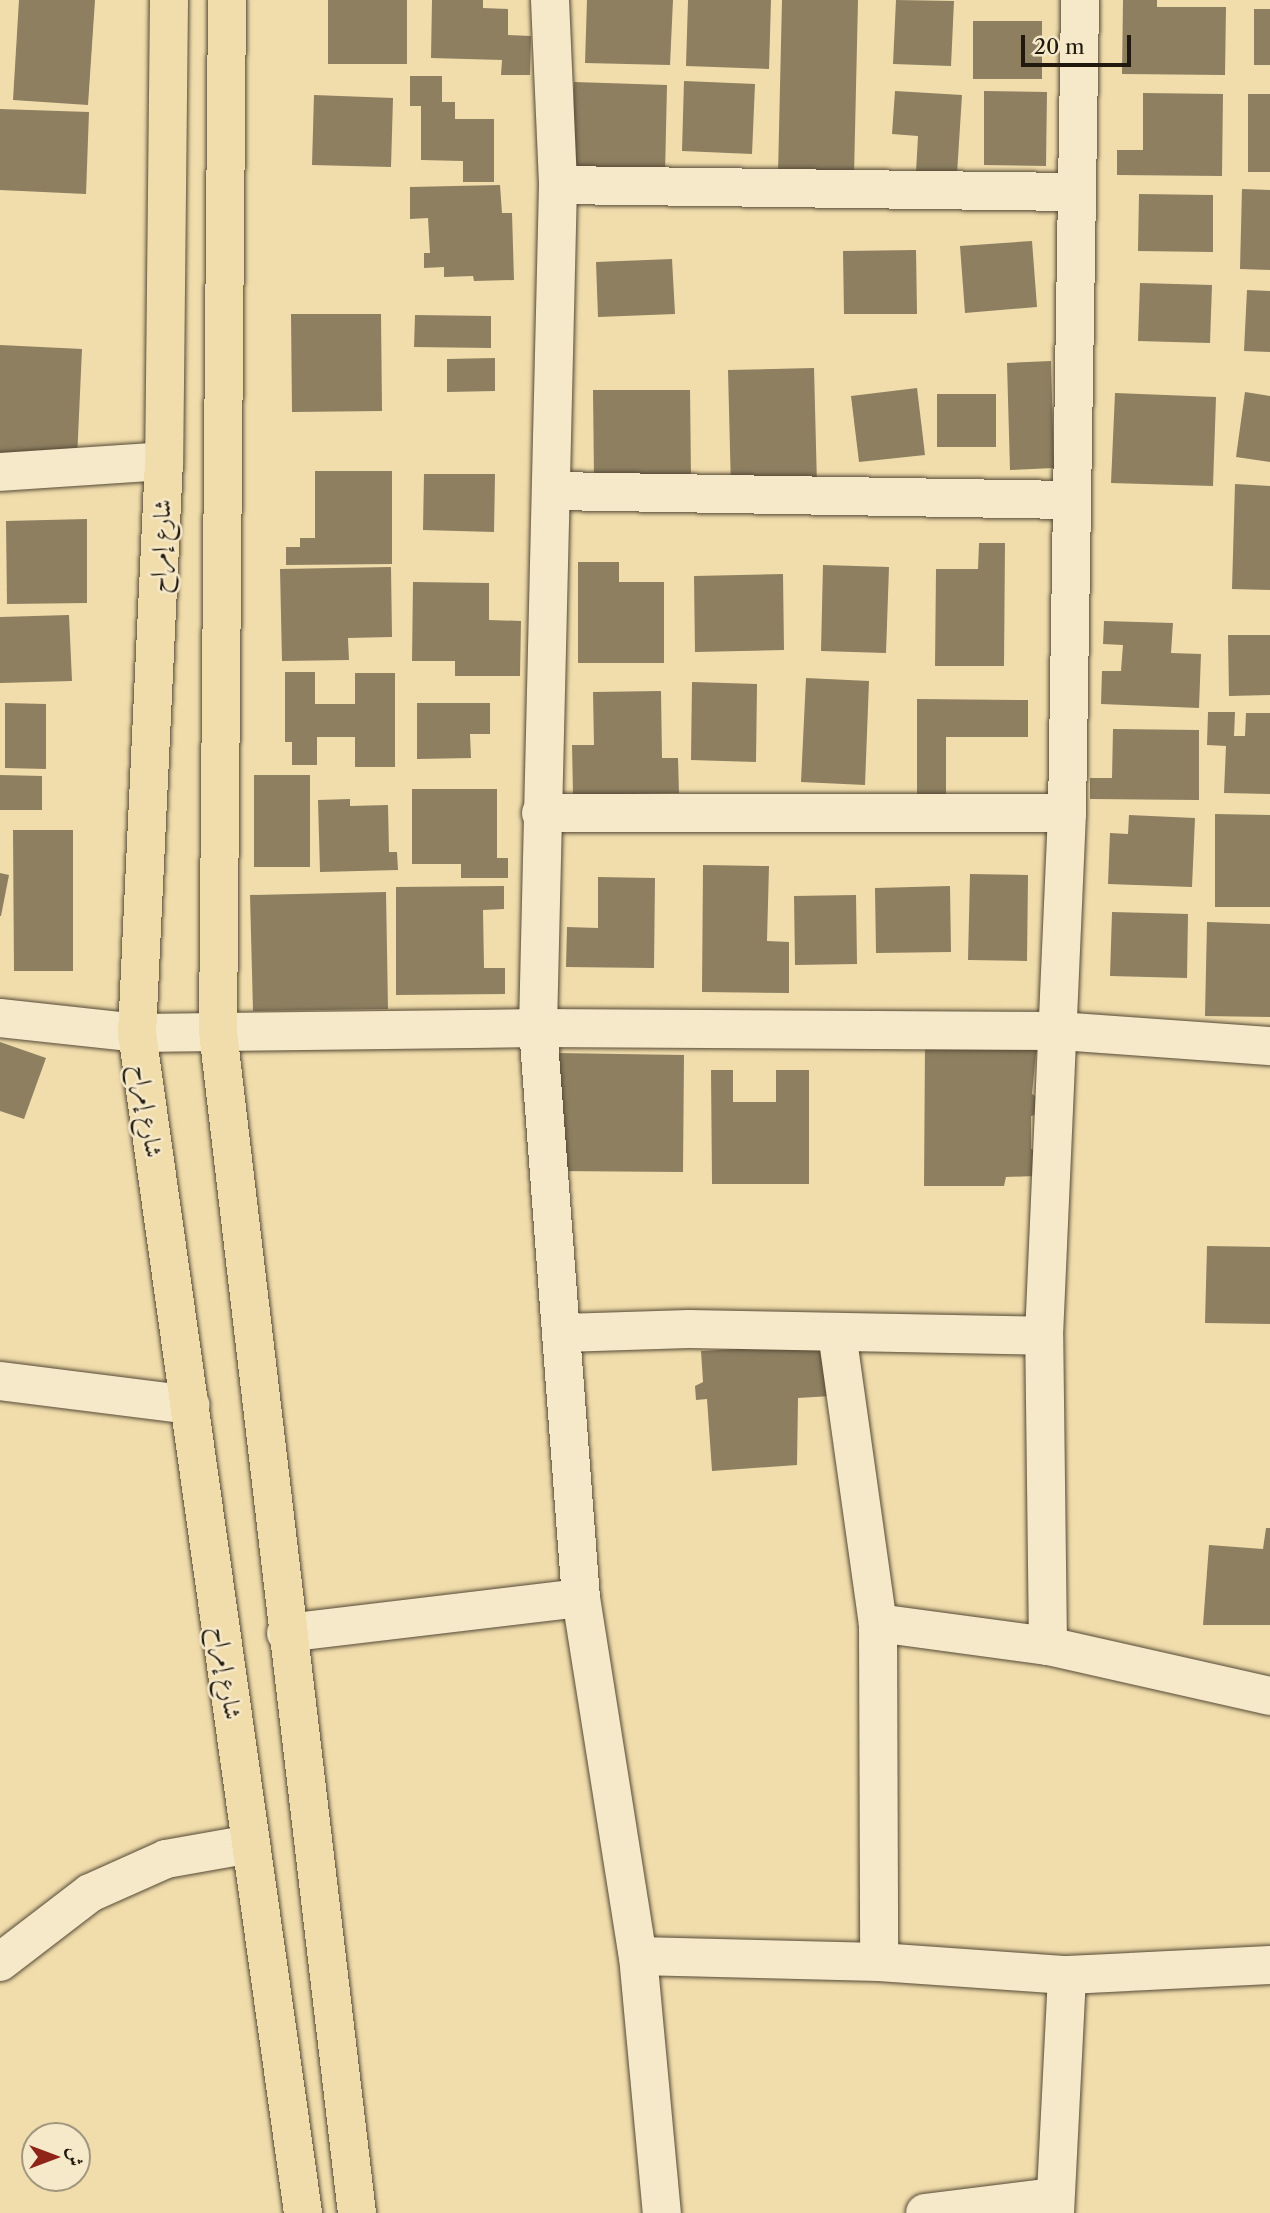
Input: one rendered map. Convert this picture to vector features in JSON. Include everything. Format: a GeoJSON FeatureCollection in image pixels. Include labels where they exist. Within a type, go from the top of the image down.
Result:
{"type":"FeatureCollection","features":[{"type":"Feature","properties":{"kind":"main road","name":"شارع إمراح"},"geometry":{"type":"LineString","coordinates":[[169,0],[164,461],[137,1033],[303,2213]]}},
{"type":"Feature","properties":{"kind":"main road"},"geometry":{"type":"LineString","coordinates":[[227,0],[218,1032],[286,1633],[357,2213]]}},
{"type":"Feature","properties":{"kind":"street"},"geometry":{"type":"LineString","coordinates":[[550,0],[558,185],[553,491],[541,813],[538,1028],[581,1598],[638,1956],[662,2213]]}},
{"type":"Feature","properties":{"kind":"street"},"geometry":{"type":"LineString","coordinates":[[1048,1646],[1044,1336],[1067,813],[1074,192],[1080,0]]}},
{"type":"Feature","properties":{"kind":"street"},"geometry":{"type":"LineString","coordinates":[[558,185],[1074,192]]}},
{"type":"Feature","properties":{"kind":"street"},"geometry":{"type":"LineString","coordinates":[[0,472],[164,461]]}},
{"type":"Feature","properties":{"kind":"street"},"geometry":{"type":"LineString","coordinates":[[553,491],[1070,500]]}},
{"type":"Feature","properties":{"kind":"street"},"geometry":{"type":"LineString","coordinates":[[541,813],[1067,813]]}},
{"type":"Feature","properties":{"kind":"street"},"geometry":{"type":"LineString","coordinates":[[0,1018],[137,1033],[538,1028],[1059,1031],[1270,1046]]}},
{"type":"Feature","properties":{"kind":"street"},"geometry":{"type":"LineString","coordinates":[[562,1333],[1044,1336]]}},
{"type":"Feature","properties":{"kind":"street"},"geometry":{"type":"LineString","coordinates":[[837,1333],[878,1623],[879,1962]]}},
{"type":"Feature","properties":{"kind":"street"},"geometry":{"type":"LineString","coordinates":[[0,1381],[190,1405]]}},
{"type":"Feature","properties":{"kind":"street"},"geometry":{"type":"LineString","coordinates":[[286,1633],[581,1598]]}},
{"type":"Feature","properties":{"kind":"street"},"geometry":{"type":"LineString","coordinates":[[878,1623],[1048,1646],[1270,1696]]}},
{"type":"Feature","properties":{"kind":"street"},"geometry":{"type":"LineString","coordinates":[[0,1962],[90,1893],[166,1859],[251,1844]]}},
{"type":"Feature","properties":{"kind":"street"},"geometry":{"type":"LineString","coordinates":[[638,1956],[879,1962],[1067,1975],[1270,1965]]}},
{"type":"Feature","properties":{"kind":"street"},"geometry":{"type":"LineString","coordinates":[[925,2213],[1054,2205],[1067,1975]]}},
{"type":"Feature","properties":{"kind":"building"},"geometry":{"type":"Polygon","coordinates":[[[19,0],[95,0],[88,105],[13,100],[19,0]]]}},
{"type":"Feature","properties":{"kind":"building"},"geometry":{"type":"Polygon","coordinates":[[[328,0],[407,0],[407,64],[328,64],[328,0]]]}},
{"type":"Feature","properties":{"kind":"building"},"geometry":{"type":"Polygon","coordinates":[[[432,0],[483,0],[483,8],[508,9],[508,35],[531,36],[530,75],[501,75],[502,60],[431,58],[432,0]]]}},
{"type":"Feature","properties":{"kind":"building"},"geometry":{"type":"Polygon","coordinates":[[[587,0],[673,0],[670,65],[585,63],[587,0]]]}},
{"type":"Feature","properties":{"kind":"building"},"geometry":{"type":"Polygon","coordinates":[[[688,0],[771,0],[769,69],[686,66],[688,0]]]}},
{"type":"Feature","properties":{"kind":"building"},"geometry":{"type":"Polygon","coordinates":[[[782,0],[858,0],[854,175],[778,174],[782,0]]]}},
{"type":"Feature","properties":{"kind":"building"},"geometry":{"type":"Polygon","coordinates":[[[896,0],[954,1],[951,66],[893,64],[896,0]]]}},
{"type":"Feature","properties":{"kind":"building"},"geometry":{"type":"Polygon","coordinates":[[[1123,0],[1157,0],[1157,7],[1226,7],[1225,75],[1122,74],[1123,0]]]}},
{"type":"Feature","properties":{"kind":"building"},"geometry":{"type":"Polygon","coordinates":[[[1254,9],[1270,9],[1270,65],[1254,65],[1254,9]]]}},
{"type":"Feature","properties":{"kind":"building"},"geometry":{"type":"Polygon","coordinates":[[[973,21],[1042,21],[1042,79],[973,79],[973,21]]]}},
{"type":"Feature","properties":{"kind":"building"},"geometry":{"type":"Polygon","coordinates":[[[410,76],[442,76],[442,102],[455,102],[455,119],[494,119],[494,182],[463,182],[463,161],[421,160],[421,106],[410,106],[410,76]]]}},
{"type":"Feature","properties":{"kind":"building"},"geometry":{"type":"Polygon","coordinates":[[[684,81],[755,84],[752,154],[682,151],[684,81]]]}},
{"type":"Feature","properties":{"kind":"building"},"geometry":{"type":"Polygon","coordinates":[[[574,82],[667,85],[665,174],[571,172],[574,82]]]}},
{"type":"Feature","properties":{"kind":"building"},"geometry":{"type":"Polygon","coordinates":[[[895,91],[962,95],[957,174],[916,172],[918,136],[892,134],[895,91]]]}},
{"type":"Feature","properties":{"kind":"building"},"geometry":{"type":"Polygon","coordinates":[[[984,91],[1047,92],[1046,166],[984,165],[984,91]]]}},
{"type":"Feature","properties":{"kind":"building"},"geometry":{"type":"Polygon","coordinates":[[[1143,93],[1223,94],[1222,176],[1117,175],[1117,150],[1143,150],[1143,93]]]}},
{"type":"Feature","properties":{"kind":"building"},"geometry":{"type":"Polygon","coordinates":[[[1248,94],[1270,94],[1270,172],[1248,172],[1248,94]]]}},
{"type":"Feature","properties":{"kind":"building"},"geometry":{"type":"Polygon","coordinates":[[[314,95],[393,98],[391,167],[312,165],[314,95]]]}},
{"type":"Feature","properties":{"kind":"building"},"geometry":{"type":"Polygon","coordinates":[[[0,109],[89,112],[86,194],[0,190],[0,109]]]}},
{"type":"Feature","properties":{"kind":"building"},"geometry":{"type":"Polygon","coordinates":[[[500,185],[502,213],[512,213],[514,280],[474,281],[473,276],[444,277],[444,267],[424,268],[424,253],[430,253],[428,218],[410,219],[410,187],[500,185]]]}},
{"type":"Feature","properties":{"kind":"building"},"geometry":{"type":"Polygon","coordinates":[[[1242,189],[1270,190],[1270,270],[1240,269],[1242,189]]]}},
{"type":"Feature","properties":{"kind":"building"},"geometry":{"type":"Polygon","coordinates":[[[1139,194],[1213,195],[1213,252],[1138,251],[1139,194]]]}},
{"type":"Feature","properties":{"kind":"building"},"geometry":{"type":"Polygon","coordinates":[[[1032,241],[1037,307],[965,313],[960,246],[1032,241]]]}},
{"type":"Feature","properties":{"kind":"building"},"geometry":{"type":"Polygon","coordinates":[[[916,250],[917,314],[844,314],[843,251],[916,250]]]}},
{"type":"Feature","properties":{"kind":"building"},"geometry":{"type":"Polygon","coordinates":[[[672,259],[675,314],[598,317],[596,262],[672,259]]]}},
{"type":"Feature","properties":{"kind":"building"},"geometry":{"type":"Polygon","coordinates":[[[1140,283],[1212,285],[1210,343],[1138,341],[1140,283]]]}},
{"type":"Feature","properties":{"kind":"building"},"geometry":{"type":"Polygon","coordinates":[[[1247,290],[1270,291],[1270,352],[1244,351],[1247,290]]]}},
{"type":"Feature","properties":{"kind":"building"},"geometry":{"type":"Polygon","coordinates":[[[291,314],[381,314],[382,411],[292,412],[291,314]]]}},
{"type":"Feature","properties":{"kind":"building"},"geometry":{"type":"Polygon","coordinates":[[[415,315],[491,316],[491,348],[414,347],[415,315]]]}},
{"type":"Feature","properties":{"kind":"building"},"geometry":{"type":"Polygon","coordinates":[[[0,345],[82,349],[77,459],[0,456],[0,345]]]}},
{"type":"Feature","properties":{"kind":"building"},"geometry":{"type":"Polygon","coordinates":[[[495,358],[495,391],[447,392],[447,359],[495,358]]]}},
{"type":"Feature","properties":{"kind":"building"},"geometry":{"type":"Polygon","coordinates":[[[1051,361],[1054,468],[1010,470],[1007,363],[1051,361]]]}},
{"type":"Feature","properties":{"kind":"building"},"geometry":{"type":"Polygon","coordinates":[[[814,368],[817,486],[731,489],[728,370],[814,368]]]}},
{"type":"Feature","properties":{"kind":"building"},"geometry":{"type":"Polygon","coordinates":[[[917,388],[925,455],[859,462],[851,396],[917,388]]]}},
{"type":"Feature","properties":{"kind":"building"},"geometry":{"type":"Polygon","coordinates":[[[593,390],[690,390],[691,477],[594,477],[593,390]]]}},
{"type":"Feature","properties":{"kind":"building"},"geometry":{"type":"Polygon","coordinates":[[[1245,392],[1270,396],[1270,462],[1236,457],[1245,392]]]}},
{"type":"Feature","properties":{"kind":"building"},"geometry":{"type":"Polygon","coordinates":[[[1115,393],[1216,397],[1213,486],[1111,483],[1115,393]]]}},
{"type":"Feature","properties":{"kind":"building"},"geometry":{"type":"Polygon","coordinates":[[[937,394],[996,394],[996,447],[937,447],[937,394]]]}},
{"type":"Feature","properties":{"kind":"building"},"geometry":{"type":"Polygon","coordinates":[[[315,471],[392,471],[392,564],[286,565],[286,547],[300,547],[300,538],[315,538],[315,471]]]}},
{"type":"Feature","properties":{"kind":"building"},"geometry":{"type":"Polygon","coordinates":[[[424,474],[495,474],[494,532],[423,530],[424,474]]]}},
{"type":"Feature","properties":{"kind":"building"},"geometry":{"type":"Polygon","coordinates":[[[1235,484],[1270,486],[1270,590],[1232,589],[1235,484]]]}},
{"type":"Feature","properties":{"kind":"building"},"geometry":{"type":"Polygon","coordinates":[[[87,519],[87,603],[7,604],[6,521],[87,519]]]}},
{"type":"Feature","properties":{"kind":"building"},"geometry":{"type":"Polygon","coordinates":[[[979,543],[1005,543],[1004,666],[935,666],[936,569],[978,569],[979,543]]]}},
{"type":"Feature","properties":{"kind":"building"},"geometry":{"type":"Polygon","coordinates":[[[578,562],[619,562],[619,582],[664,582],[664,663],[578,663],[578,562]]]}},
{"type":"Feature","properties":{"kind":"building"},"geometry":{"type":"Polygon","coordinates":[[[823,565],[889,567],[886,653],[821,651],[823,565]]]}},
{"type":"Feature","properties":{"kind":"building"},"geometry":{"type":"Polygon","coordinates":[[[391,567],[392,637],[348,638],[349,660],[282,661],[280,569],[391,567]]]}},
{"type":"Feature","properties":{"kind":"building"},"geometry":{"type":"Polygon","coordinates":[[[783,574],[784,650],[695,652],[694,576],[783,574]]]}},
{"type":"Feature","properties":{"kind":"building"},"geometry":{"type":"Polygon","coordinates":[[[413,582],[489,583],[489,620],[521,621],[520,676],[455,676],[455,661],[412,661],[413,582]]]}},
{"type":"Feature","properties":{"kind":"building"},"geometry":{"type":"Polygon","coordinates":[[[69,615],[72,681],[0,683],[0,617],[69,615]]]}},
{"type":"Feature","properties":{"kind":"building"},"geometry":{"type":"Polygon","coordinates":[[[1104,621],[1173,623],[1171,653],[1201,654],[1199,708],[1101,704],[1102,671],[1121,671],[1123,645],[1103,644],[1104,621]]]}},
{"type":"Feature","properties":{"kind":"building"},"geometry":{"type":"Polygon","coordinates":[[[1228,635],[1270,635],[1270,695],[1229,696],[1228,635]]]}},
{"type":"Feature","properties":{"kind":"building"},"geometry":{"type":"Polygon","coordinates":[[[285,672],[315,672],[315,704],[355,704],[355,673],[395,673],[395,767],[355,767],[355,737],[317,737],[317,765],[292,765],[292,742],[285,742],[285,672]]]}},
{"type":"Feature","properties":{"kind":"building"},"geometry":{"type":"Polygon","coordinates":[[[806,678],[869,681],[865,785],[801,782],[806,678]]]}},
{"type":"Feature","properties":{"kind":"building"},"geometry":{"type":"Polygon","coordinates":[[[692,682],[757,684],[756,762],[691,760],[692,682]]]}},
{"type":"Feature","properties":{"kind":"building"},"geometry":{"type":"Polygon","coordinates":[[[661,691],[662,758],[678,758],[679,793],[573,795],[572,745],[594,745],[593,692],[661,691]]]}},
{"type":"Feature","properties":{"kind":"building"},"geometry":{"type":"Polygon","coordinates":[[[917,699],[1028,700],[1028,737],[946,737],[946,805],[917,804],[917,699]]]}},
{"type":"Feature","properties":{"kind":"building"},"geometry":{"type":"Polygon","coordinates":[[[5,703],[46,704],[46,769],[5,768],[5,703]]]}},
{"type":"Feature","properties":{"kind":"building"},"geometry":{"type":"Polygon","coordinates":[[[417,703],[490,703],[490,734],[470,734],[471,758],[417,759],[417,703]]]}},
{"type":"Feature","properties":{"kind":"building"},"geometry":{"type":"Polygon","coordinates":[[[1208,712],[1235,712],[1234,736],[1245,736],[1246,713],[1270,713],[1270,794],[1224,793],[1226,746],[1207,745],[1208,712]]]}},
{"type":"Feature","properties":{"kind":"building"},"geometry":{"type":"Polygon","coordinates":[[[1113,729],[1199,730],[1199,800],[1090,799],[1090,778],[1112,778],[1113,729]]]}},
{"type":"Feature","properties":{"kind":"building"},"geometry":{"type":"Polygon","coordinates":[[[0,775],[42,776],[42,810],[0,810],[0,775]]]}},
{"type":"Feature","properties":{"kind":"building"},"geometry":{"type":"Polygon","coordinates":[[[254,775],[310,775],[310,867],[254,867],[254,775]]]}},
{"type":"Feature","properties":{"kind":"building"},"geometry":{"type":"Polygon","coordinates":[[[412,789],[497,789],[497,858],[508,858],[508,878],[461,878],[461,864],[412,864],[412,789]]]}},
{"type":"Feature","properties":{"kind":"building"},"geometry":{"type":"Polygon","coordinates":[[[350,799],[350,806],[388,805],[389,852],[397,852],[398,870],[320,872],[318,800],[350,799]]]}},
{"type":"Feature","properties":{"kind":"building"},"geometry":{"type":"Polygon","coordinates":[[[1215,814],[1270,815],[1270,907],[1215,907],[1215,814]]]}},
{"type":"Feature","properties":{"kind":"building"},"geometry":{"type":"Polygon","coordinates":[[[1129,815],[1195,818],[1192,887],[1108,884],[1110,833],[1128,834],[1129,815]]]}},
{"type":"Feature","properties":{"kind":"building"},"geometry":{"type":"Polygon","coordinates":[[[13,830],[73,830],[73,971],[14,971],[13,830]]]}},
{"type":"Feature","properties":{"kind":"building"},"geometry":{"type":"Polygon","coordinates":[[[703,865],[769,866],[767,941],[789,942],[789,993],[702,992],[703,865]]]}},
{"type":"Feature","properties":{"kind":"building"},"geometry":{"type":"Polygon","coordinates":[[[0,873],[9,875],[1,916],[0,916],[0,873]]]}},
{"type":"Feature","properties":{"kind":"building"},"geometry":{"type":"Polygon","coordinates":[[[970,874],[1028,875],[1027,961],[968,960],[970,874]]]}},
{"type":"Feature","properties":{"kind":"building"},"geometry":{"type":"Polygon","coordinates":[[[598,877],[655,878],[654,968],[566,967],[567,927],[598,928],[598,877]]]}},
{"type":"Feature","properties":{"kind":"building"},"geometry":{"type":"Polygon","coordinates":[[[504,886],[504,909],[483,910],[484,968],[505,968],[505,994],[396,995],[396,887],[504,886]]]}},
{"type":"Feature","properties":{"kind":"building"},"geometry":{"type":"Polygon","coordinates":[[[950,886],[951,952],[876,953],[875,888],[950,886]]]}},
{"type":"Feature","properties":{"kind":"building"},"geometry":{"type":"Polygon","coordinates":[[[386,892],[388,1009],[253,1011],[250,895],[386,892]]]}},
{"type":"Feature","properties":{"kind":"building"},"geometry":{"type":"Polygon","coordinates":[[[856,895],[857,964],[795,965],[794,896],[856,895]]]}},
{"type":"Feature","properties":{"kind":"building"},"geometry":{"type":"Polygon","coordinates":[[[1112,912],[1188,914],[1187,978],[1110,976],[1112,912]]]}},
{"type":"Feature","properties":{"kind":"building"},"geometry":{"type":"Polygon","coordinates":[[[1207,922],[1270,924],[1270,1017],[1205,1016],[1207,922]]]}},
{"type":"Feature","properties":{"kind":"building"},"geometry":{"type":"Polygon","coordinates":[[[0,1042],[46,1058],[24,1119],[0,1111],[0,1042]]]}},
{"type":"Feature","properties":{"kind":"building"},"geometry":{"type":"Polygon","coordinates":[[[1037,1043],[1032,1094],[1037,1097],[1038,1114],[1031,1116],[1031,1149],[1037,1150],[1035,1176],[1006,1177],[1004,1186],[924,1186],[925,1044],[1037,1043]]]}},
{"type":"Feature","properties":{"kind":"building"},"geometry":{"type":"Polygon","coordinates":[[[556,1053],[684,1055],[683,1172],[555,1171],[556,1053]]]}},
{"type":"Feature","properties":{"kind":"building"},"geometry":{"type":"Polygon","coordinates":[[[711,1070],[733,1070],[733,1102],[776,1102],[776,1070],[809,1070],[809,1184],[712,1184],[711,1070]]]}},
{"type":"Feature","properties":{"kind":"building"},"geometry":{"type":"Polygon","coordinates":[[[1207,1246],[1270,1247],[1270,1324],[1205,1323],[1207,1246]]]}},
{"type":"Feature","properties":{"kind":"building"},"geometry":{"type":"Polygon","coordinates":[[[828,1344],[831,1396],[798,1398],[797,1465],[712,1471],[707,1399],[696,1400],[695,1386],[703,1382],[701,1351],[828,1344]]]}},
{"type":"Feature","properties":{"kind":"building"},"geometry":{"type":"Polygon","coordinates":[[[1266,1528],[1270,1528],[1270,1625],[1203,1625],[1209,1545],[1263,1549],[1266,1528]]]}}]}
